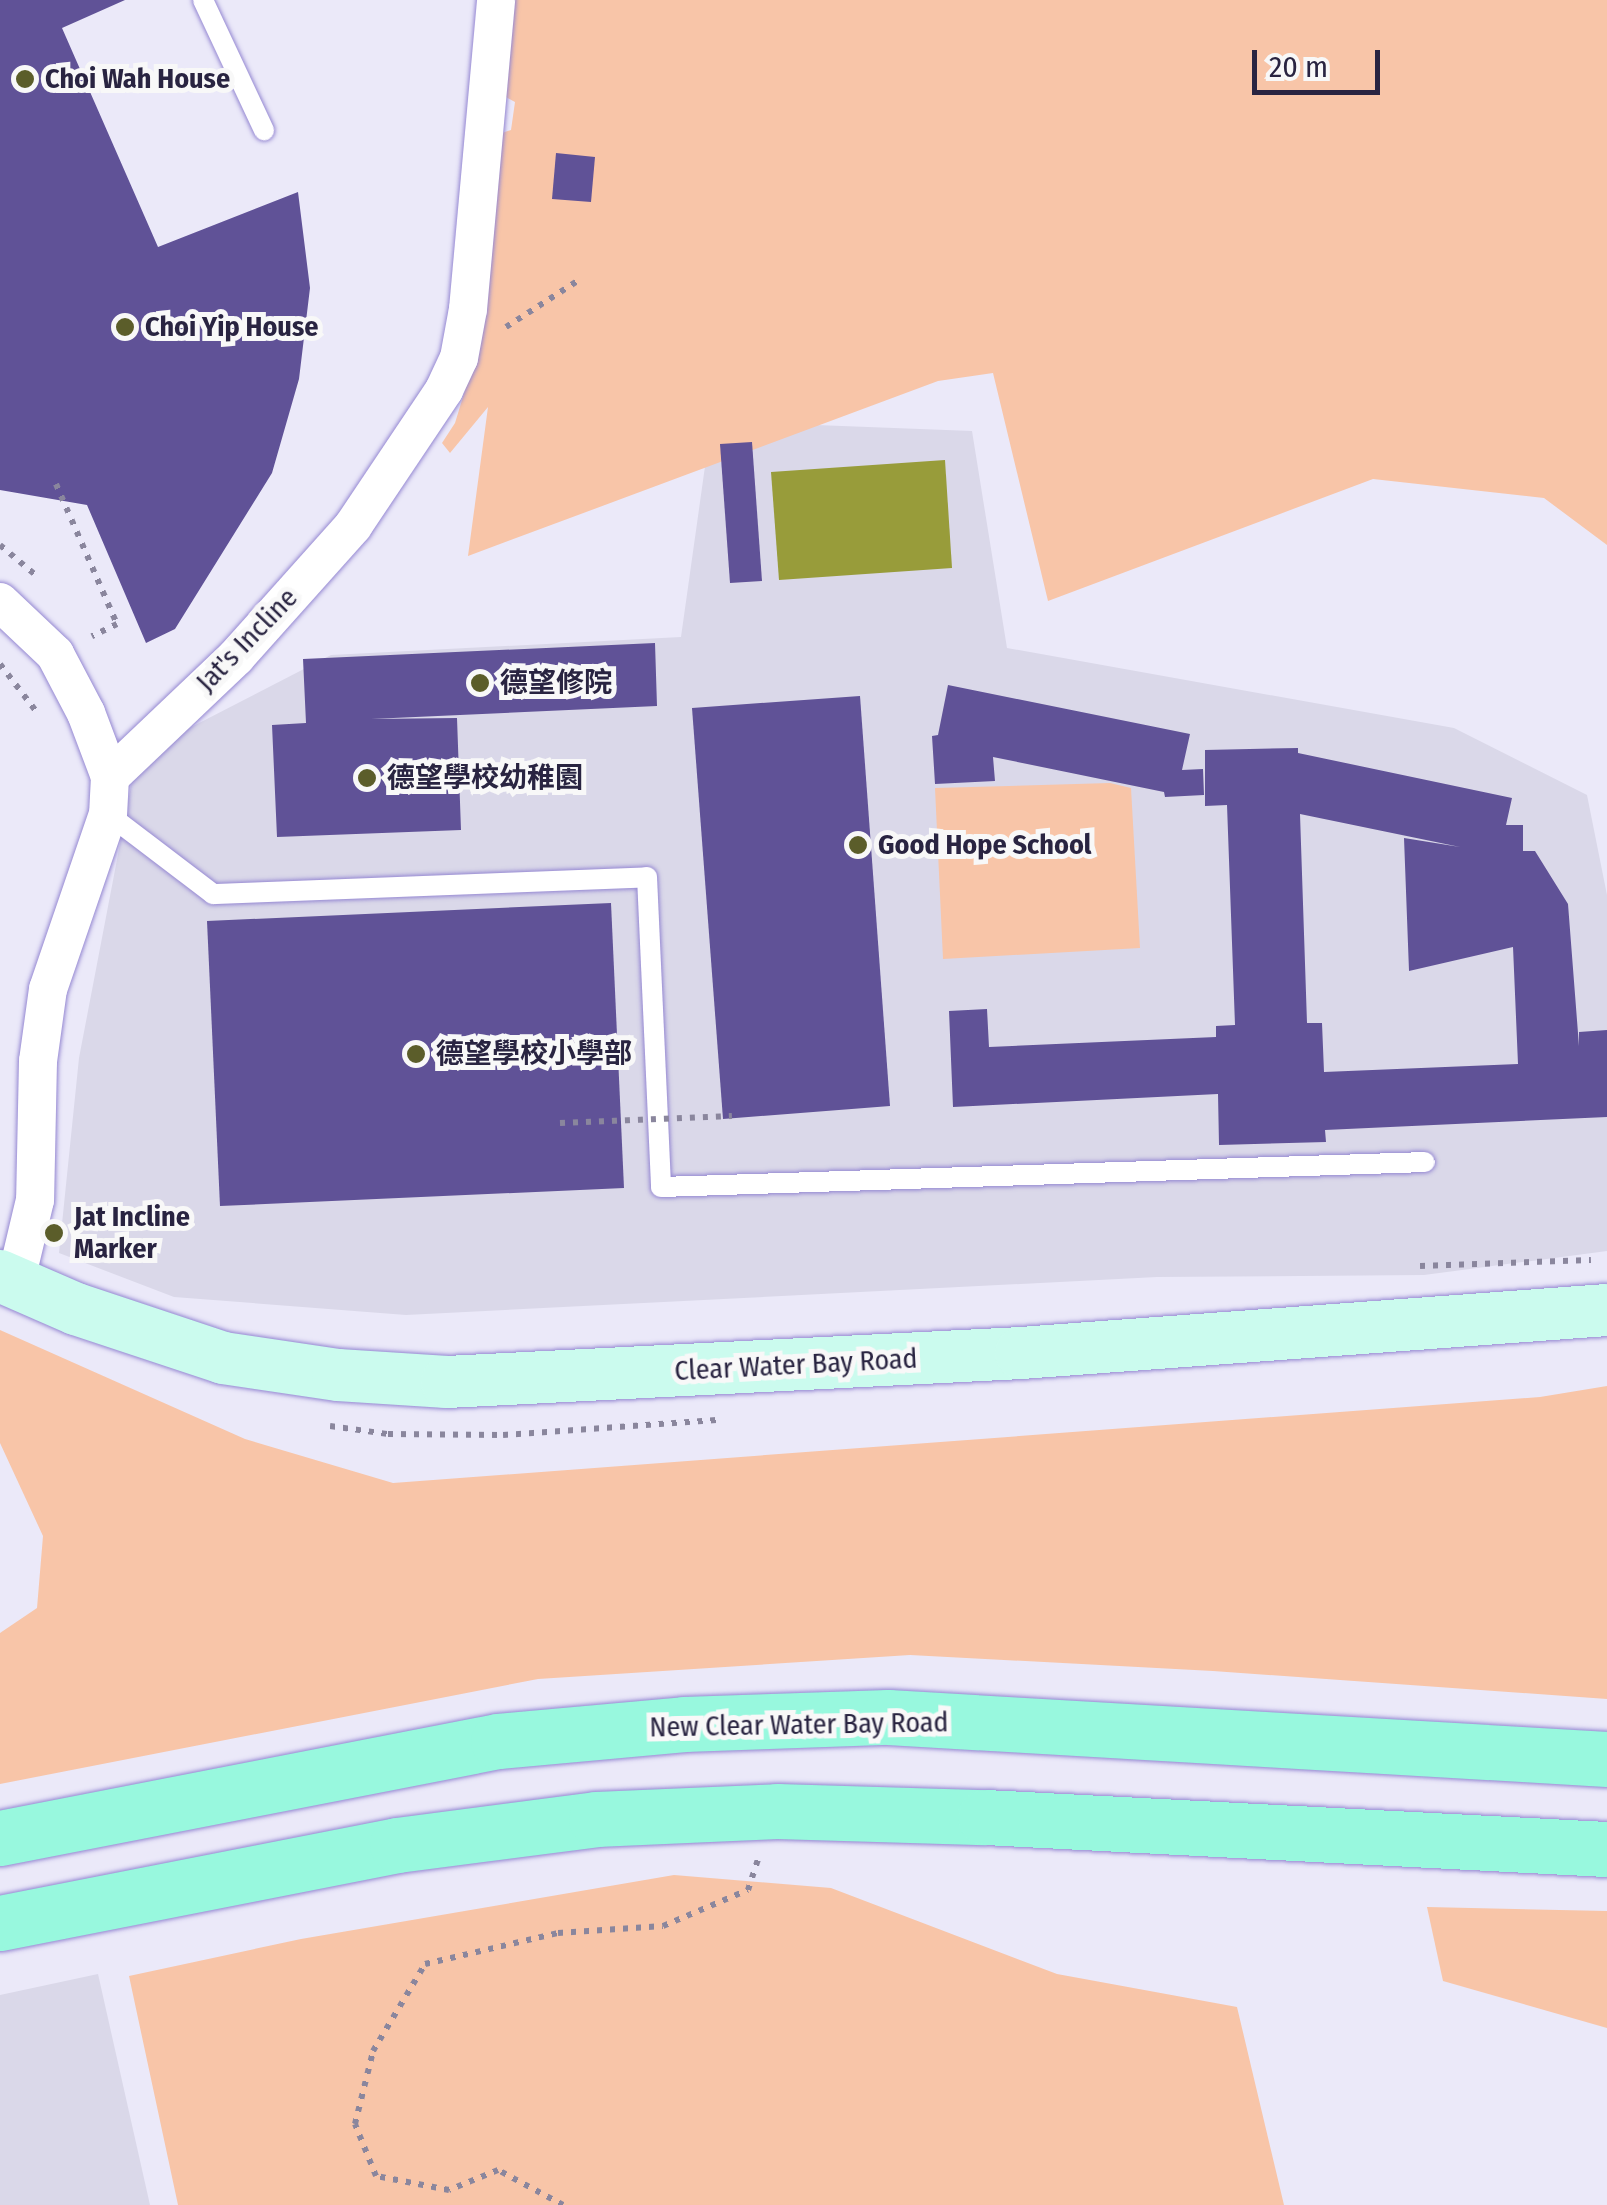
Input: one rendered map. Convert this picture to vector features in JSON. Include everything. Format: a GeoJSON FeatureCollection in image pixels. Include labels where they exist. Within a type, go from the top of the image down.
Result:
{"type":"FeatureCollection","features":[{"type":"Feature","properties":{"kind":"main road","name":"Clear Water Bay Road"},"geometry":{"type":"LineString","coordinates":[[8,1280],[76,1309],[222,1358],[338,1375],[447,1382],[982,1355],[1607,1310]]}},
{"type":"Feature","properties":{"kind":"main road","name":"New Clear Water Bay Road"},"geometry":{"type":"LineString","coordinates":[[0,1838],[498,1741],[684,1724],[888,1717],[1607,1759]]}},
{"type":"Feature","properties":{"kind":"main road"},"geometry":{"type":"LineString","coordinates":[[0,1923],[397,1845],[596,1820],[759,1812],[985,1816],[1607,1849]]}},
{"type":"Feature","properties":{"kind":"street","name":"Jat's Incline"},"geometry":{"type":"LineString","coordinates":[[8,1280],[35,1200],[38,1061],[48,989],[109,795],[353,526],[403,457],[459,358],[496,0]]}},
{"type":"Feature","properties":{"kind":"street"},"geometry":{"type":"LineString","coordinates":[[0,602],[55,654],[86,714],[109,795]]}},
{"type":"Feature","properties":{"kind":"lane"},"geometry":{"type":"LineString","coordinates":[[203,0],[264,130]]}},
{"type":"Feature","properties":{"kind":"lane"},"geometry":{"type":"LineString","coordinates":[[109,795],[214,894],[647,877],[662,1186],[1425,1162]]}},
{"type":"Feature","properties":{"kind":"path"},"geometry":{"type":"LineString","coordinates":[[459,358],[579,280]]}},
{"type":"Feature","properties":{"kind":"path"},"geometry":{"type":"LineString","coordinates":[[56,484],[117,624],[92,636]]}},
{"type":"Feature","properties":{"kind":"path"},"geometry":{"type":"LineString","coordinates":[[560,1124],[732,1116]]}},
{"type":"Feature","properties":{"kind":"path"},"geometry":{"type":"LineString","coordinates":[[1420,1266],[1607,1259]]}},
{"type":"Feature","properties":{"kind":"path"},"geometry":{"type":"LineString","coordinates":[[564,2205],[498,2170],[450,2190],[376,2176],[355,2124],[372,2052],[425,1964],[558,1933],[663,1926],[748,1890],[761,1852]]}},
{"type":"Feature","properties":{"kind":"shaded area"},"geometry":{"type":"Polygon","coordinates":[[[506,0],[1607,0],[1607,545],[1544,498],[1373,479],[1048,601],[993,373],[938,381],[468,556],[488,407],[450,453],[442,443],[455,423],[466,387],[491,144],[493,136],[511,130],[515,102],[500,94],[506,0]]]}},
{"type":"Feature","properties":{"kind":"shaded area","name":"Good Hope School"},"geometry":{"type":"Polygon","coordinates":[[[764,423],[972,431],[1007,648],[1454,728],[1587,795],[1607,895],[1607,1251],[1424,1275],[1157,1277],[406,1315],[174,1297],[59,1253],[79,1058],[137,755],[331,655],[681,637],[709,438],[764,423]]]}},
{"type":"Feature","properties":{"kind":"shaded area"},"geometry":{"type":"Polygon","coordinates":[[[945,460],[952,568],[779,580],[771,472],[945,460]]]}},
{"type":"Feature","properties":{"kind":"shaded area"},"geometry":{"type":"Polygon","coordinates":[[[1110,783],[1131,788],[1140,948],[943,959],[935,788],[1110,783]]]}},
{"type":"Feature","properties":{"kind":"shaded area"},"geometry":{"type":"Polygon","coordinates":[[[0,1330],[245,1439],[393,1483],[1540,1397],[1607,1386],[1607,1699],[1213,1671],[910,1655],[538,1679],[0,1784],[0,1633],[37,1608],[43,1536],[0,1443],[0,1330]]]}},
{"type":"Feature","properties":{"kind":"shaded area"},"geometry":{"type":"Polygon","coordinates":[[[674,1875],[831,1888],[1057,1974],[1237,2007],[1284,2205],[178,2205],[129,1976],[301,1939],[674,1875]]]}},
{"type":"Feature","properties":{"kind":"shaded area"},"geometry":{"type":"Polygon","coordinates":[[[1427,1907],[1607,1911],[1607,2028],[1443,1981],[1427,1907]]]}},
{"type":"Feature","properties":{"kind":"shaded area"},"geometry":{"type":"Polygon","coordinates":[[[98,1974],[150,2205],[0,2205],[0,1995],[98,1974]]]}},
{"type":"Feature","properties":{"kind":"building"},"geometry":{"type":"Polygon","coordinates":[[[0,0],[125,0],[62,28],[158,247],[298,192],[310,288],[299,379],[272,473],[175,629],[146,643],[87,505],[0,490],[0,0]]]}},
{"type":"Feature","properties":{"kind":"building"},"geometry":{"type":"Polygon","coordinates":[[[556,153],[595,157],[591,202],[552,199],[556,153]]]}},
{"type":"Feature","properties":{"kind":"building"},"geometry":{"type":"Polygon","coordinates":[[[752,442],[762,581],[730,583],[720,444],[752,442]]]}},
{"type":"Feature","properties":{"kind":"building"},"geometry":{"type":"Polygon","coordinates":[[[655,643],[657,706],[371,719],[457,718],[461,830],[277,837],[272,725],[306,723],[303,659],[655,643]]]}},
{"type":"Feature","properties":{"kind":"building"},"geometry":{"type":"Polygon","coordinates":[[[948,685],[1190,734],[1182,770],[1203,769],[1204,795],[1165,797],[1164,792],[993,757],[995,781],[935,784],[932,736],[938,735],[948,685]]]}},
{"type":"Feature","properties":{"kind":"building"},"geometry":{"type":"Polygon","coordinates":[[[860,696],[890,1106],[723,1119],[692,708],[860,696]]]}},
{"type":"Feature","properties":{"kind":"building"},"geometry":{"type":"Polygon","coordinates":[[[1298,748],[1298,753],[1512,798],[1506,825],[1523,825],[1523,851],[1535,851],[1568,904],[1579,1046],[1579,1032],[1607,1030],[1607,1117],[1325,1130],[1326,1142],[1219,1145],[1218,1094],[953,1107],[949,1011],[987,1009],[989,1047],[1216,1037],[1216,1026],[1235,1025],[1227,805],[1205,806],[1205,750],[1298,748]],[[1300,814],[1307,1023],[1322,1023],[1324,1072],[1518,1064],[1513,947],[1409,971],[1404,838],[1460,847],[1300,814]]]}},
{"type":"Feature","properties":{"kind":"building","name":"德望學校小學部"},"geometry":{"type":"Polygon","coordinates":[[[611,903],[624,1188],[220,1206],[207,921],[611,903]]]}},
{"type":"Feature","properties":{"kind":"place","name":"Choi Wah House"},"geometry":{"type":"Point","coordinates":[25,79]}},
{"type":"Feature","properties":{"kind":"place","name":"Choi Yip House"},"geometry":{"type":"Point","coordinates":[125,327]}},
{"type":"Feature","properties":{"kind":"place","name":"德望修院"},"geometry":{"type":"Point","coordinates":[480,683]}},
{"type":"Feature","properties":{"kind":"place","name":"德望學校幼稚園"},"geometry":{"type":"Point","coordinates":[367,778]}},
{"type":"Feature","properties":{"kind":"place","name":"Good Hope School"},"geometry":{"type":"Point","coordinates":[858,845]}},
{"type":"Feature","properties":{"kind":"place","name":"德望學校小學部"},"geometry":{"type":"Point","coordinates":[416,1054]}},
{"type":"Feature","properties":{"kind":"place","name":"Jat Incline Marker"},"geometry":{"type":"Point","coordinates":[54,1233]}}]}
